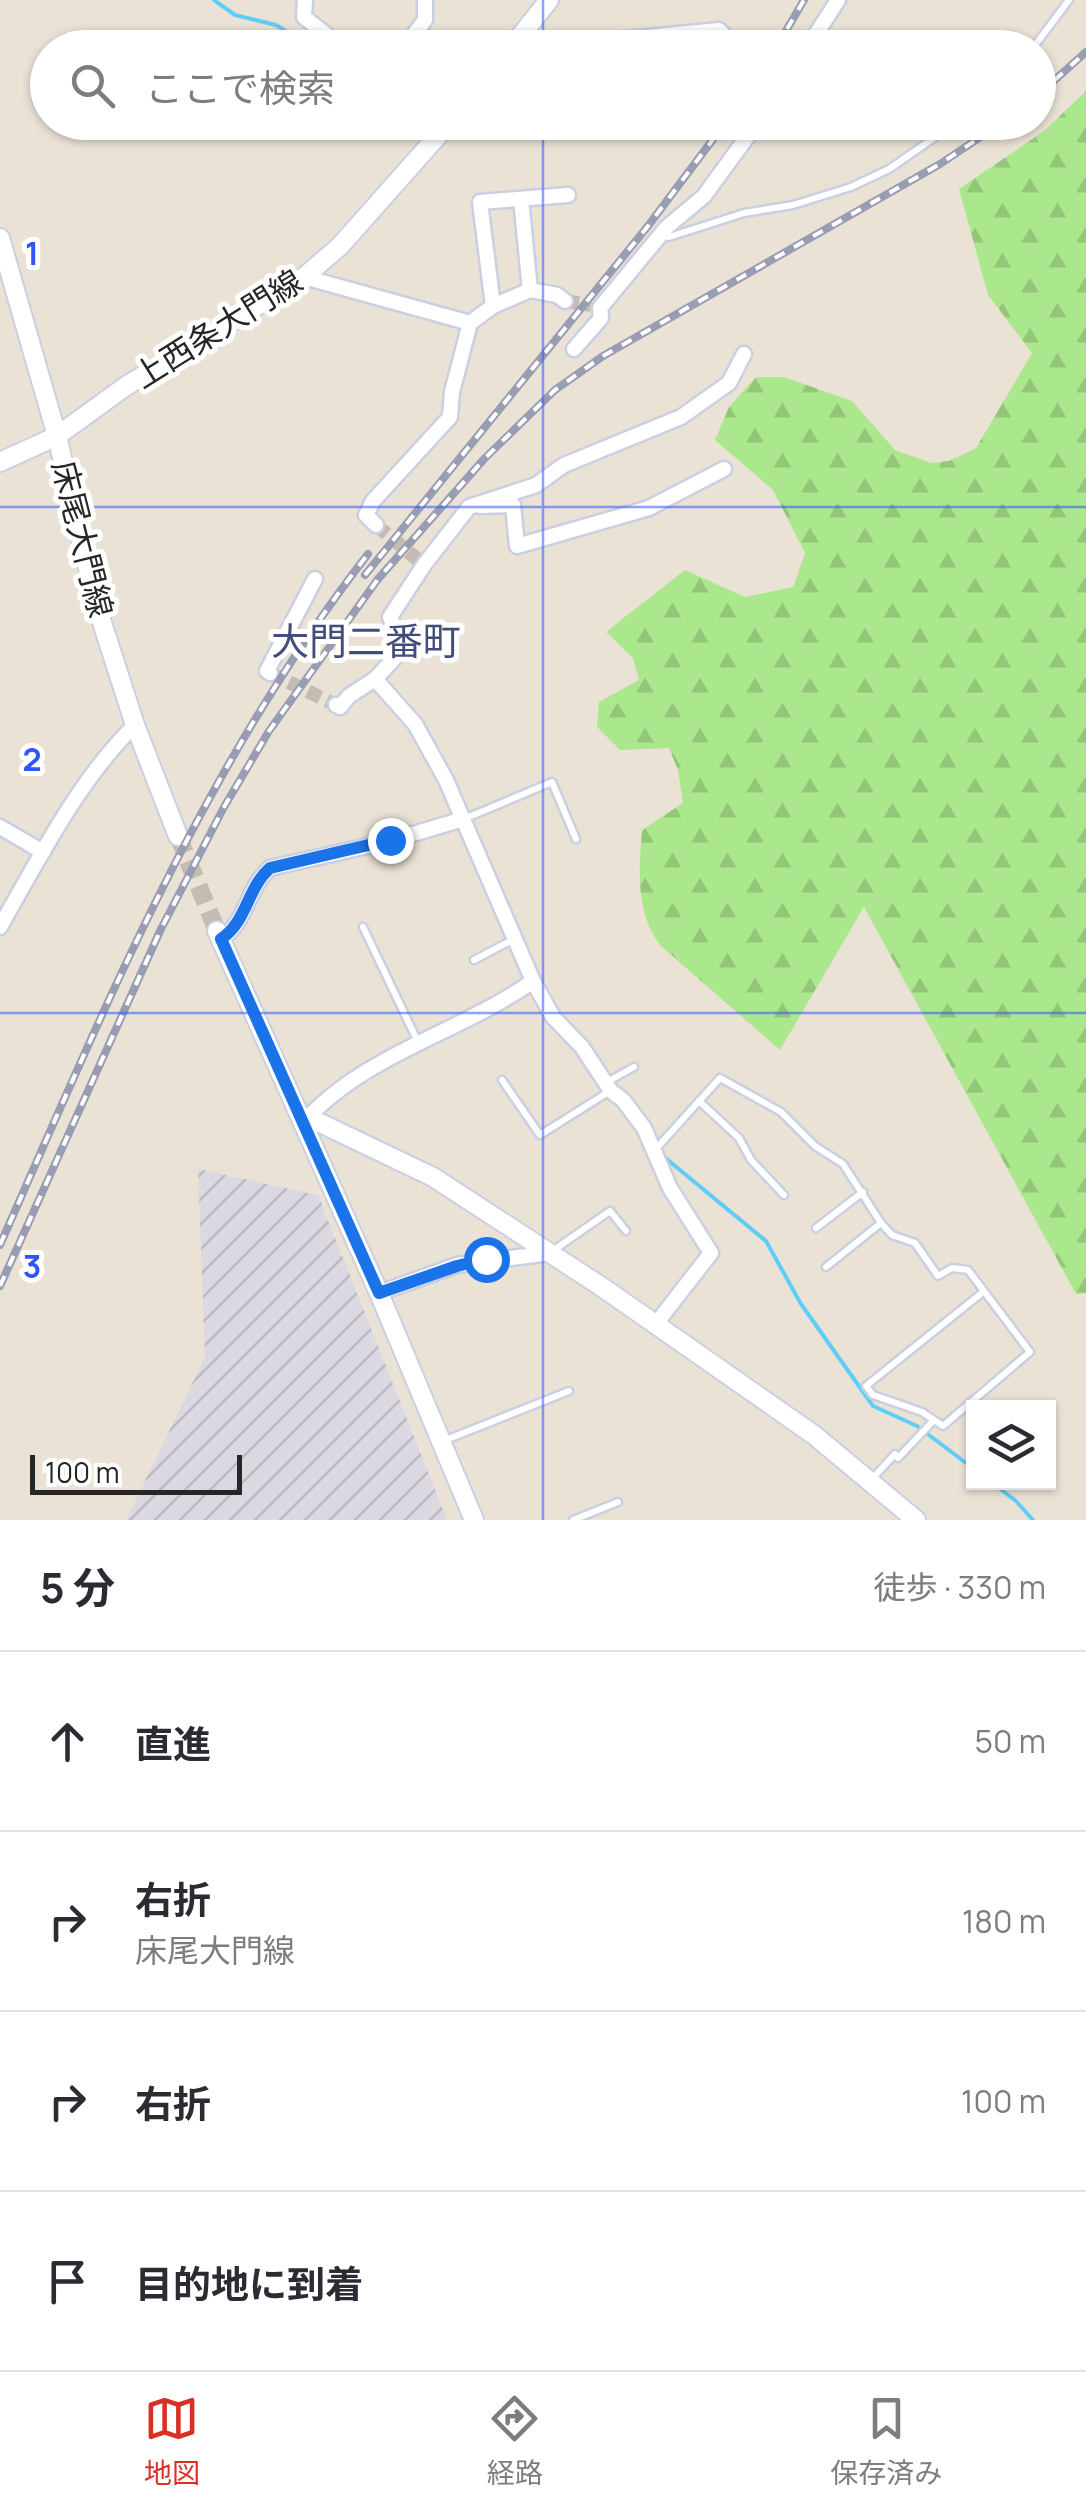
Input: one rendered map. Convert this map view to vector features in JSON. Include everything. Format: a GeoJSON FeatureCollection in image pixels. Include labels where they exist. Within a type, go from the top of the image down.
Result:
{"type":"FeatureCollection","features":[{"type":"Feature","properties":{"kind":"main road"},"geometry":{"type":"LineString","coordinates":[[526,30],[549,0]]}},
{"type":"Feature","properties":{"kind":"main road","name":"上西条大門線"},"geometry":{"type":"LineString","coordinates":[[0,462],[57,436],[126,386],[304,277],[352,233],[434,140]]}},
{"type":"Feature","properties":{"kind":"main road","name":"床尾大門線"},"geometry":{"type":"LineString","coordinates":[[0,238],[4,268],[57,436],[97,607],[135,726],[178,836]]}},
{"type":"Feature","properties":{"kind":"main road"},"geometry":{"type":"LineString","coordinates":[[219,935],[442,1441],[450,1480],[474,1520]]}},
{"type":"Feature","properties":{"kind":"main road"},"geometry":{"type":"LineString","coordinates":[[302,1123],[316,1121],[433,1177],[799,1424],[872,1480],[916,1520]]}},
{"type":"Feature","properties":{"kind":"street"},"geometry":{"type":"LineString","coordinates":[[305,0],[304,17],[320,30]]}},
{"type":"Feature","properties":{"kind":"street"},"geometry":{"type":"LineString","coordinates":[[417,30],[424,20],[425,0]]}},
{"type":"Feature","properties":{"kind":"street"},"geometry":{"type":"LineString","coordinates":[[819,30],[838,0]]}},
{"type":"Feature","properties":{"kind":"street"},"geometry":{"type":"LineString","coordinates":[[574,349],[601,318],[596,306],[660,235],[704,196],[745,140]]}},
{"type":"Feature","properties":{"kind":"street"},"geometry":{"type":"LineString","coordinates":[[493,306],[480,202],[568,195]]}},
{"type":"Feature","properties":{"kind":"street"},"geometry":{"type":"LineString","coordinates":[[521,199],[530,290]]}},
{"type":"Feature","properties":{"kind":"street"},"geometry":{"type":"LineString","coordinates":[[304,277],[470,323]]}},
{"type":"Feature","properties":{"kind":"street"},"geometry":{"type":"LineString","coordinates":[[376,525],[366,515],[372,501],[450,416],[452,392],[470,323],[493,306],[530,290],[566,302]]}},
{"type":"Feature","properties":{"kind":"street"},"geometry":{"type":"LineString","coordinates":[[336,706],[340,707],[375,679],[404,649],[390,617],[421,563],[469,507],[536,485],[564,466],[681,417],[729,383],[744,354]]}},
{"type":"Feature","properties":{"kind":"street"},"geometry":{"type":"LineString","coordinates":[[469,507],[513,505],[517,546],[649,508],[724,469]]}},
{"type":"Feature","properties":{"kind":"street"},"geometry":{"type":"LineString","coordinates":[[270,673],[267,671],[316,579]]}},
{"type":"Feature","properties":{"kind":"street"},"geometry":{"type":"LineString","coordinates":[[375,679],[415,724],[553,1017],[582,1047],[644,1128],[670,1188],[711,1254],[655,1326]]}},
{"type":"Feature","properties":{"kind":"street"},"geometry":{"type":"LineString","coordinates":[[0,926],[43,852],[114,746],[135,726]]}},
{"type":"Feature","properties":{"kind":"street"},"geometry":{"type":"LineString","coordinates":[[219,935],[234,930],[259,877],[270,868],[463,820]]}},
{"type":"Feature","properties":{"kind":"street"},"geometry":{"type":"LineString","coordinates":[[0,827],[43,852]]}},
{"type":"Feature","properties":{"kind":"street"},"geometry":{"type":"LineString","coordinates":[[302,1123],[324,1100],[418,1043],[513,996],[533,981]]}},
{"type":"Feature","properties":{"kind":"street"},"geometry":{"type":"LineString","coordinates":[[379,1293],[457,1266],[550,1253]]}},
{"type":"Feature","properties":{"kind":"lane"},"geometry":{"type":"LineString","coordinates":[[1046,30],[1069,0]]}},
{"type":"Feature","properties":{"kind":"lane"},"geometry":{"type":"LineString","coordinates":[[660,235],[669,237],[744,213],[793,206],[851,187],[890,169],[932,140]]}},
{"type":"Feature","properties":{"kind":"lane"},"geometry":{"type":"LineString","coordinates":[[463,820],[552,782],[576,838]]}},
{"type":"Feature","properties":{"kind":"lane"},"geometry":{"type":"LineString","coordinates":[[363,926],[418,1043]]}},
{"type":"Feature","properties":{"kind":"lane"},"geometry":{"type":"LineString","coordinates":[[474,960],[515,938]]}},
{"type":"Feature","properties":{"kind":"lane"},"geometry":{"type":"LineString","coordinates":[[502,1080],[540,1135],[634,1067]]}},
{"type":"Feature","properties":{"kind":"lane"},"geometry":{"type":"LineString","coordinates":[[653,1152],[720,1078],[781,1112],[814,1146],[843,1164],[881,1224],[892,1235],[915,1243],[938,1276],[952,1268],[968,1270],[1030,1352],[943,1426],[922,1412],[872,1395],[866,1386],[983,1292]]}},
{"type":"Feature","properties":{"kind":"lane"},"geometry":{"type":"LineString","coordinates":[[699,1101],[739,1138],[751,1160],[784,1195]]}},
{"type":"Feature","properties":{"kind":"lane"},"geometry":{"type":"LineString","coordinates":[[816,1228],[862,1192]]}},
{"type":"Feature","properties":{"kind":"lane"},"geometry":{"type":"LineString","coordinates":[[550,1253],[610,1211],[626,1231]]}},
{"type":"Feature","properties":{"kind":"lane"},"geometry":{"type":"LineString","coordinates":[[826,1267],[881,1224]]}},
{"type":"Feature","properties":{"kind":"lane"},"geometry":{"type":"LineString","coordinates":[[442,1441],[569,1391]]}},
{"type":"Feature","properties":{"kind":"lane"},"geometry":{"type":"LineString","coordinates":[[872,1480],[934,1420]]}},
{"type":"Feature","properties":{"kind":"lane"},"geometry":{"type":"LineString","coordinates":[[573,1520],[618,1502]]}},
{"type":"Feature","properties":{"kind":"shaded area"},"geometry":{"type":"Polygon","coordinates":[[[198,1169],[318,1195],[447,1520],[126,1520],[205,1357],[198,1169]]]}},
{"type":"Feature","properties":{"kind":"green space"},"geometry":{"type":"Polygon","coordinates":[[[1086,91],[1086,1293],[1076,1294],[864,907],[780,1050],[661,946],[643,905],[642,830],[683,803],[678,770],[669,748],[620,750],[597,727],[599,702],[639,680],[633,658],[606,632],[685,570],[745,597],[793,587],[805,553],[773,490],[715,440],[729,407],[756,377],[784,377],[852,401],[895,450],[931,463],[949,461],[976,448],[1032,353],[988,295],[959,189],[1031,140],[1056,140],[1056,120],[1086,91]]]}},
{"type":"Feature","properties":{"kind":"waterway"},"geometry":{"type":"LineString","coordinates":[[214,0],[235,15],[284,30]]}},
{"type":"Feature","properties":{"kind":"waterway"},"geometry":{"type":"LineString","coordinates":[[663,1156],[766,1241],[801,1304],[873,1406],[917,1426],[966,1463]]}},
{"type":"Feature","properties":{"kind":"waterway"},"geometry":{"type":"LineString","coordinates":[[1002,1490],[1033,1520]]}},
{"type":"Feature","properties":{"kind":"tunnel"},"geometry":{"type":"LineString","coordinates":[[565,301],[591,305]]}},
{"type":"Feature","properties":{"kind":"tunnel"},"geometry":{"type":"LineString","coordinates":[[376,525],[418,560]]}},
{"type":"Feature","properties":{"kind":"tunnel"},"geometry":{"type":"LineString","coordinates":[[270,673],[336,705]]}},
{"type":"Feature","properties":{"kind":"tunnel"},"geometry":{"type":"LineString","coordinates":[[178,836],[217,931]]}},
{"type":"Feature","properties":{"kind":"railway"},"geometry":{"type":"LineString","coordinates":[[786,30],[804,0]]}},
{"type":"Feature","properties":{"kind":"railway"},"geometry":{"type":"LineString","coordinates":[[1056,79],[1086,52]]}},
{"type":"Feature","properties":{"kind":"railway"},"geometry":{"type":"LineString","coordinates":[[365,575],[648,226],[712,140]]}},
{"type":"Feature","properties":{"kind":"railway"},"geometry":{"type":"LineString","coordinates":[[0,1286],[161,929],[224,807],[269,731],[378,579],[485,458],[555,390],[603,356],[976,140]]}},
{"type":"Feature","properties":{"kind":"railway"},"geometry":{"type":"LineString","coordinates":[[0,1245],[120,976],[208,802],[309,634],[368,554]]}},
{"type":"Feature","properties":{"kind":"district","name":"大門二番町"},"geometry":{"type":"Point","coordinates":[366,642]}},
{"type":"Feature","properties":{"kind":"route"},"geometry":{"type":"LineString","coordinates":[[390,840],[270,868],[259,877],[234,930],[221,939],[379,1293],[486,1259]]}}]}
